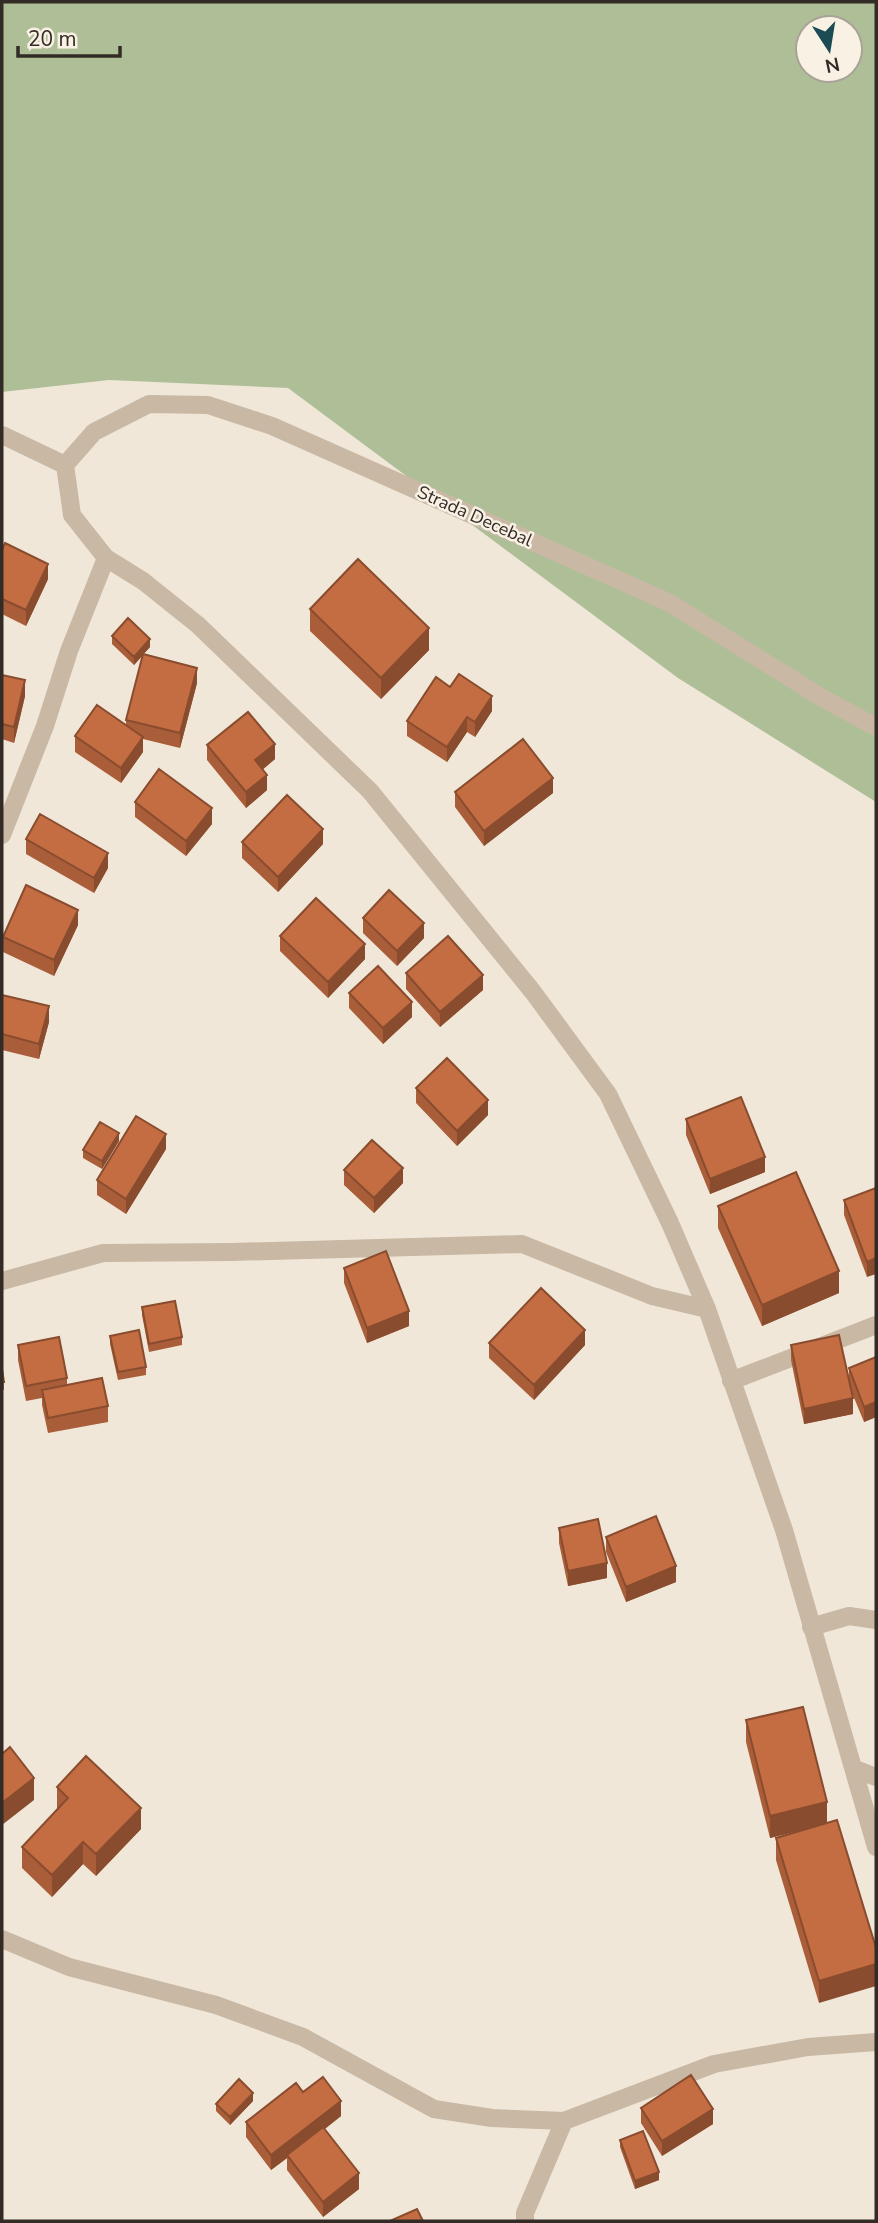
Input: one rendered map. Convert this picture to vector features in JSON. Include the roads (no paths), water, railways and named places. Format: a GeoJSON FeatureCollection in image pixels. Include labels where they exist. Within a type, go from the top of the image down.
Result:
{"type":"FeatureCollection","features":[{"type":"Feature","properties":{"kind":"street","name":"Strada Decebal"},"geometry":{"type":"LineString","coordinates":[[65,465],[94,432],[149,404],[208,405],[272,426],[668,602],[824,699],[876,727]]}},
{"type":"Feature","properties":{"kind":"street"},"geometry":{"type":"LineString","coordinates":[[2,435],[65,465],[72,516],[106,558],[143,581],[198,625],[370,791],[533,992],[608,1094],[670,1223],[707,1309],[784,1530],[876,1847]]}},
{"type":"Feature","properties":{"kind":"street"},"geometry":{"type":"LineString","coordinates":[[2,835],[106,558]]}},
{"type":"Feature","properties":{"kind":"street"},"geometry":{"type":"LineString","coordinates":[[2,1281],[103,1253],[522,1244],[652,1296],[707,1309]]}},
{"type":"Feature","properties":{"kind":"street"},"geometry":{"type":"LineString","coordinates":[[731,1381],[876,1325]]}},
{"type":"Feature","properties":{"kind":"street"},"geometry":{"type":"LineString","coordinates":[[811,1627],[849,1616],[876,1620]]}},
{"type":"Feature","properties":{"kind":"street"},"geometry":{"type":"LineString","coordinates":[[855,1769],[876,1777]]}},
{"type":"Feature","properties":{"kind":"street"},"geometry":{"type":"LineString","coordinates":[[2,1939],[69,1966],[216,2005],[303,2038],[435,2109],[492,2118],[564,2121],[714,2064],[808,2047],[876,2042]]}},
{"type":"Feature","properties":{"kind":"street"},"geometry":{"type":"LineString","coordinates":[[525,2221],[525,2213],[564,2121]]}}]}
